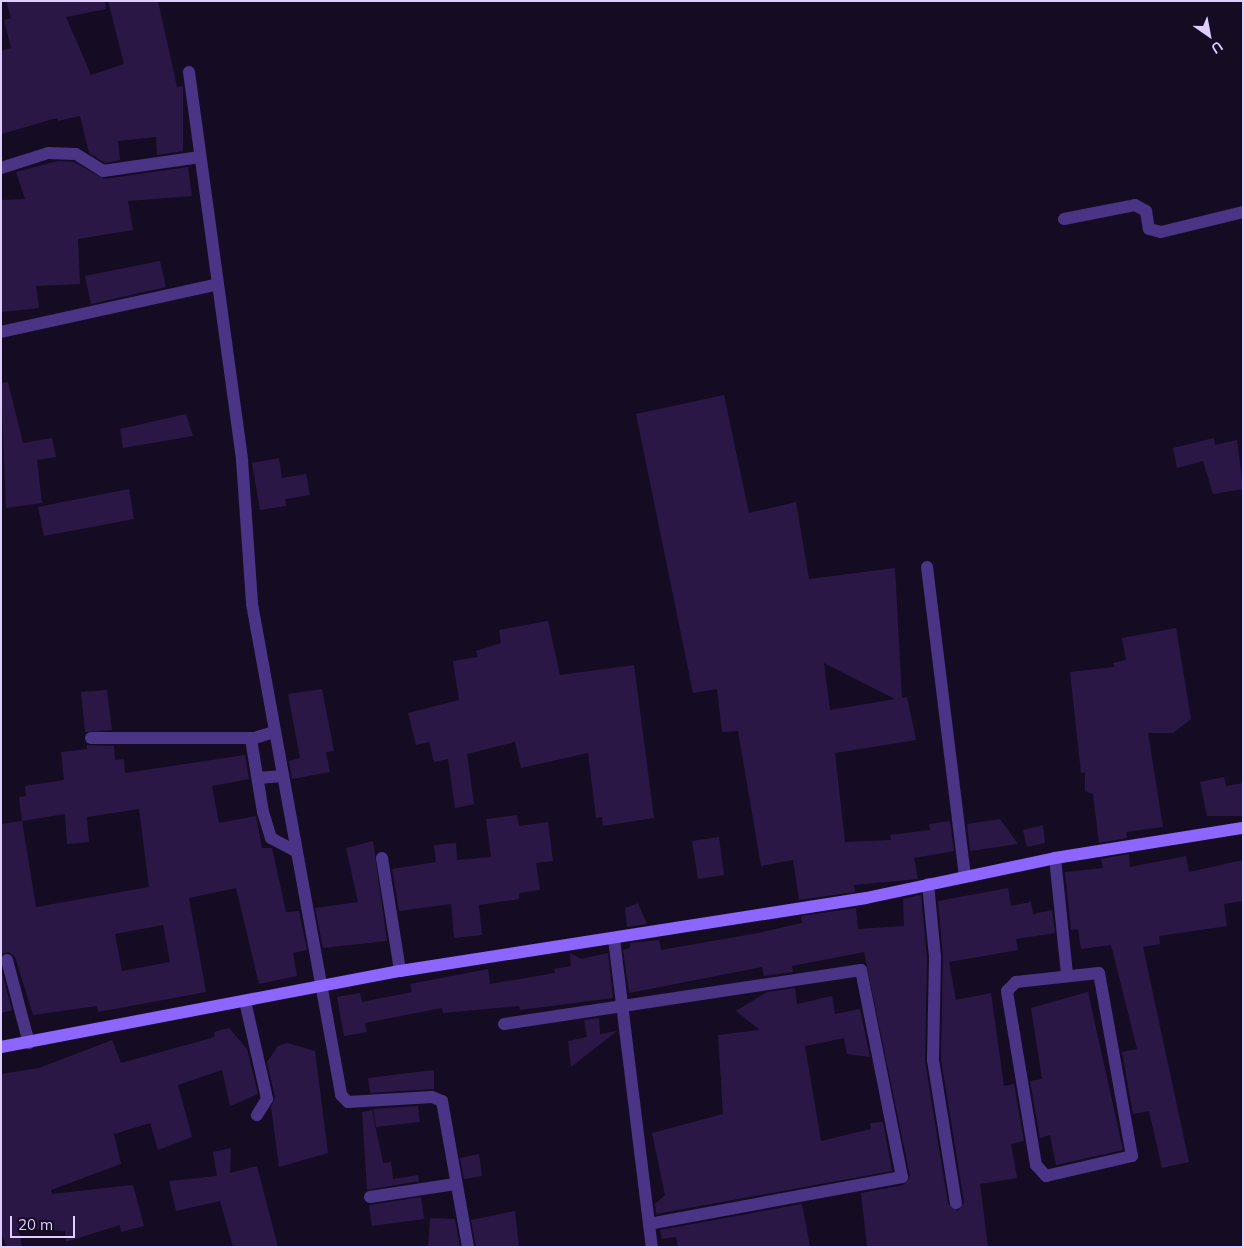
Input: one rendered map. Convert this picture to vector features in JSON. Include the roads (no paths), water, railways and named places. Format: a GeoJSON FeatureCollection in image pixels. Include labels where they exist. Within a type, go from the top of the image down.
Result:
{"type":"FeatureCollection","features":[{"type":"Feature","properties":{"kind":"street"},"geometry":{"type":"LineString","coordinates":[[189,72],[215,285],[242,460],[262,734],[269,777],[292,849],[323,987],[344,1100],[438,1098],[444,1104],[455,1184],[468,1247]]}},
{"type":"Feature","properties":{"kind":"street"},"geometry":{"type":"LineString","coordinates":[[1,168],[48,153],[76,154],[103,171],[200,157]]}},
{"type":"Feature","properties":{"kind":"street"},"geometry":{"type":"LineString","coordinates":[[1064,219],[1135,205],[1146,211],[1149,229],[1161,232],[1243,212]]}},
{"type":"Feature","properties":{"kind":"street"},"geometry":{"type":"LineString","coordinates":[[1,332],[215,285]]}},
{"type":"Feature","properties":{"kind":"street"},"geometry":{"type":"LineString","coordinates":[[927,567],[965,876]]}},
{"type":"Feature","properties":{"kind":"street"},"geometry":{"type":"LineString","coordinates":[[91,738],[262,734]]}},
{"type":"Feature","properties":{"kind":"street"},"geometry":{"type":"LineString","coordinates":[[262,734],[269,777],[264,817],[275,841],[292,849]]}},
{"type":"Feature","properties":{"kind":"street"},"geometry":{"type":"LineString","coordinates":[[1,1048],[400,971],[614,939],[928,884],[1055,858],[1243,828]]}},
{"type":"Feature","properties":{"kind":"street"},"geometry":{"type":"LineString","coordinates":[[382,858],[400,971]]}},
{"type":"Feature","properties":{"kind":"street"},"geometry":{"type":"LineString","coordinates":[[1055,858],[1066,971]]}},
{"type":"Feature","properties":{"kind":"street"},"geometry":{"type":"LineString","coordinates":[[928,884],[935,957],[933,1060],[956,1203]]}},
{"type":"Feature","properties":{"kind":"street"},"geometry":{"type":"LineString","coordinates":[[614,939],[652,1247]]}},
{"type":"Feature","properties":{"kind":"street"},"geometry":{"type":"LineString","coordinates":[[7,960],[29,1043]]}},
{"type":"Feature","properties":{"kind":"street"},"geometry":{"type":"LineString","coordinates":[[504,1024],[622,1001],[859,968],[864,974],[903,1173],[896,1179],[814,1190],[649,1224]]}},
{"type":"Feature","properties":{"kind":"street"},"geometry":{"type":"LineString","coordinates":[[1066,971],[1099,973],[1102,977],[1132,1156],[1046,1176],[1036,1165],[1007,991],[1016,982],[1066,971]]}},
{"type":"Feature","properties":{"kind":"street"},"geometry":{"type":"LineString","coordinates":[[245,1001],[267,1099],[257,1115]]}},
{"type":"Feature","properties":{"kind":"street"},"geometry":{"type":"LineString","coordinates":[[370,1197],[455,1184]]}}]}
